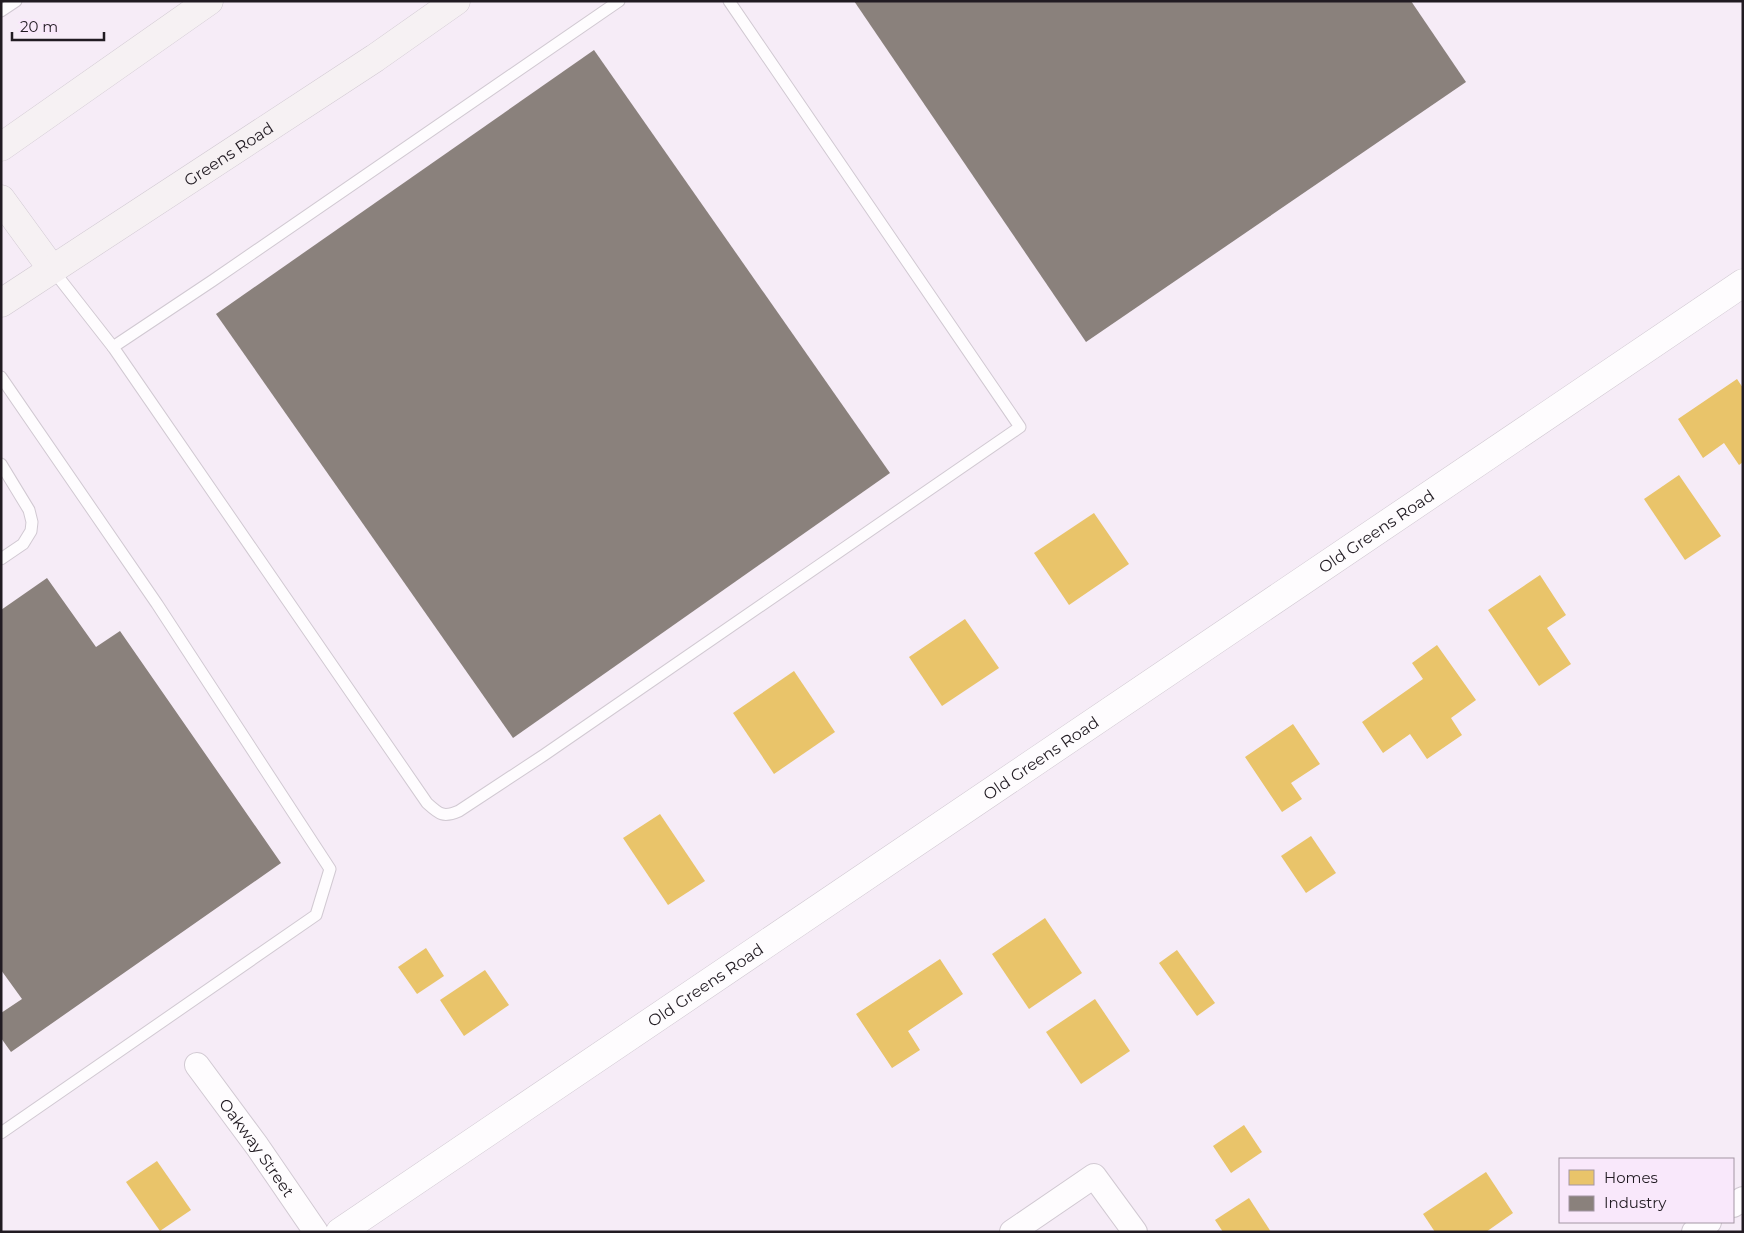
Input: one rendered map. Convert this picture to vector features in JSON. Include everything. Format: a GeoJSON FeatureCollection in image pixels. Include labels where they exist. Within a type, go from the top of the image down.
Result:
{"type":"FeatureCollection","features":[{"type":"Feature","properties":{"kind":"main road"},"geometry":{"type":"LineString","coordinates":[[1,147],[209,1]]}},
{"type":"Feature","properties":{"kind":"main road","name":"Greens Road"},"geometry":{"type":"LineString","coordinates":[[1,303],[375,58],[456,1]]}},
{"type":"Feature","properties":{"kind":"main road"},"geometry":{"type":"LineString","coordinates":[[1,199],[52,269]]}},
{"type":"Feature","properties":{"kind":"street","name":"Old Greens Road"},"geometry":{"type":"LineString","coordinates":[[340,1232],[1743,283]]}},
{"type":"Feature","properties":{"kind":"street","name":"Oakway Street"},"geometry":{"type":"LineString","coordinates":[[197,1065],[257,1146],[316,1232]]}},
{"type":"Feature","properties":{"kind":"street"},"geometry":{"type":"LineString","coordinates":[[1012,1232],[1094,1176],[1134,1232]]}},
{"type":"Feature","properties":{"kind":"street"},"geometry":{"type":"LineString","coordinates":[[1694,1232],[1708,1223]]}},
{"type":"Feature","properties":{"kind":"lane"},"geometry":{"type":"LineString","coordinates":[[1,11],[16,1]]}},
{"type":"Feature","properties":{"kind":"lane"},"geometry":{"type":"LineString","coordinates":[[113,347],[619,1]]}},
{"type":"Feature","properties":{"kind":"lane"},"geometry":{"type":"LineString","coordinates":[[52,269],[113,347],[427,803],[438,813],[449,815],[459,811],[552,750],[1020,427],[729,1]]}},
{"type":"Feature","properties":{"kind":"lane"},"geometry":{"type":"LineString","coordinates":[[1,376],[157,604],[330,869],[316,915],[1,1133]]}},
{"type":"Feature","properties":{"kind":"lane"},"geometry":{"type":"LineString","coordinates":[[1,464],[29,510],[32,522],[31,531],[23,544],[1,559]]}},
{"type":"Feature","properties":{"kind":"building: Homes"},"geometry":{"type":"Polygon","coordinates":[[[1737,379],[1743,388],[1743,462],[1739,465],[1724,443],[1703,458],[1678,419],[1737,379]]]}},
{"type":"Feature","properties":{"kind":"building: Homes"},"geometry":{"type":"Polygon","coordinates":[[[1679,475],[1721,536],[1685,560],[1644,499],[1679,475]]]}},
{"type":"Feature","properties":{"kind":"building: Homes"},"geometry":{"type":"Polygon","coordinates":[[[1094,513],[1129,564],[1069,605],[1034,553],[1094,513]]]}},
{"type":"Feature","properties":{"kind":"building: Homes"},"geometry":{"type":"Polygon","coordinates":[[[1540,575],[1566,615],[1547,628],[1571,664],[1539,686],[1488,610],[1540,575]]]}},
{"type":"Feature","properties":{"kind":"building: Homes"},"geometry":{"type":"Polygon","coordinates":[[[965,619],[999,668],[942,706],[909,657],[965,619]]]}},
{"type":"Feature","properties":{"kind":"building: Homes"},"geometry":{"type":"Polygon","coordinates":[[[1437,645],[1476,700],[1451,718],[1462,735],[1427,759],[1410,734],[1383,753],[1362,722],[1423,679],[1412,663],[1437,645]]]}},
{"type":"Feature","properties":{"kind":"building: Homes"},"geometry":{"type":"Polygon","coordinates":[[[794,671],[835,732],[774,774],[733,713],[794,671]]]}},
{"type":"Feature","properties":{"kind":"building: Homes"},"geometry":{"type":"Polygon","coordinates":[[[1293,724],[1320,764],[1291,783],[1302,799],[1282,812],[1245,757],[1293,724]]]}},
{"type":"Feature","properties":{"kind":"building: Homes"},"geometry":{"type":"Polygon","coordinates":[[[660,814],[705,881],[668,905],[623,838],[660,814]]]}},
{"type":"Feature","properties":{"kind":"building: Homes"},"geometry":{"type":"Polygon","coordinates":[[[1311,836],[1336,873],[1306,893],[1281,856],[1311,836]]]}},
{"type":"Feature","properties":{"kind":"building: Homes"},"geometry":{"type":"Polygon","coordinates":[[[1045,918],[1082,973],[1029,1009],[992,954],[1045,918]]]}},
{"type":"Feature","properties":{"kind":"building: Homes"},"geometry":{"type":"Polygon","coordinates":[[[426,948],[444,976],[417,994],[398,967],[426,948]]]}},
{"type":"Feature","properties":{"kind":"building: Homes"},"geometry":{"type":"Polygon","coordinates":[[[1177,950],[1215,1003],[1197,1016],[1159,963],[1177,950]]]}},
{"type":"Feature","properties":{"kind":"building: Homes"},"geometry":{"type":"Polygon","coordinates":[[[940,959],[963,994],[908,1031],[920,1050],[892,1068],[856,1014],[940,959]]]}},
{"type":"Feature","properties":{"kind":"building: Homes"},"geometry":{"type":"Polygon","coordinates":[[[485,970],[509,1005],[464,1036],[440,1000],[485,970]]]}},
{"type":"Feature","properties":{"kind":"building: Homes"},"geometry":{"type":"Polygon","coordinates":[[[1095,999],[1130,1051],[1081,1084],[1046,1032],[1095,999]]]}},
{"type":"Feature","properties":{"kind":"building: Homes"},"geometry":{"type":"Polygon","coordinates":[[[1244,1125],[1262,1152],[1231,1173],[1213,1146],[1244,1125]]]}},
{"type":"Feature","properties":{"kind":"building: Homes"},"geometry":{"type":"Polygon","coordinates":[[[157,1161],[191,1210],[160,1231],[126,1182],[157,1161]]]}},
{"type":"Feature","properties":{"kind":"building: Homes"},"geometry":{"type":"Polygon","coordinates":[[[1486,1172],[1513,1213],[1486,1232],[1435,1232],[1423,1214],[1486,1172]]]}},
{"type":"Feature","properties":{"kind":"building: Homes"},"geometry":{"type":"Polygon","coordinates":[[[1249,1198],[1271,1232],[1223,1232],[1215,1220],[1249,1198]]]}},
{"type":"Feature","properties":{"kind":"building: Industry"},"geometry":{"type":"Polygon","coordinates":[[[854,1],[1411,1],[1466,82],[1086,342],[854,1]]]}},
{"type":"Feature","properties":{"kind":"building: Industry"},"geometry":{"type":"Polygon","coordinates":[[[594,50],[890,473],[513,738],[216,314],[594,50]]]}},
{"type":"Feature","properties":{"kind":"building: Industry"},"geometry":{"type":"Polygon","coordinates":[[[47,578],[96,647],[120,631],[281,863],[11,1052],[1,1038],[1,1013],[22,999],[1,970],[1,610],[47,578]]]}}]}
